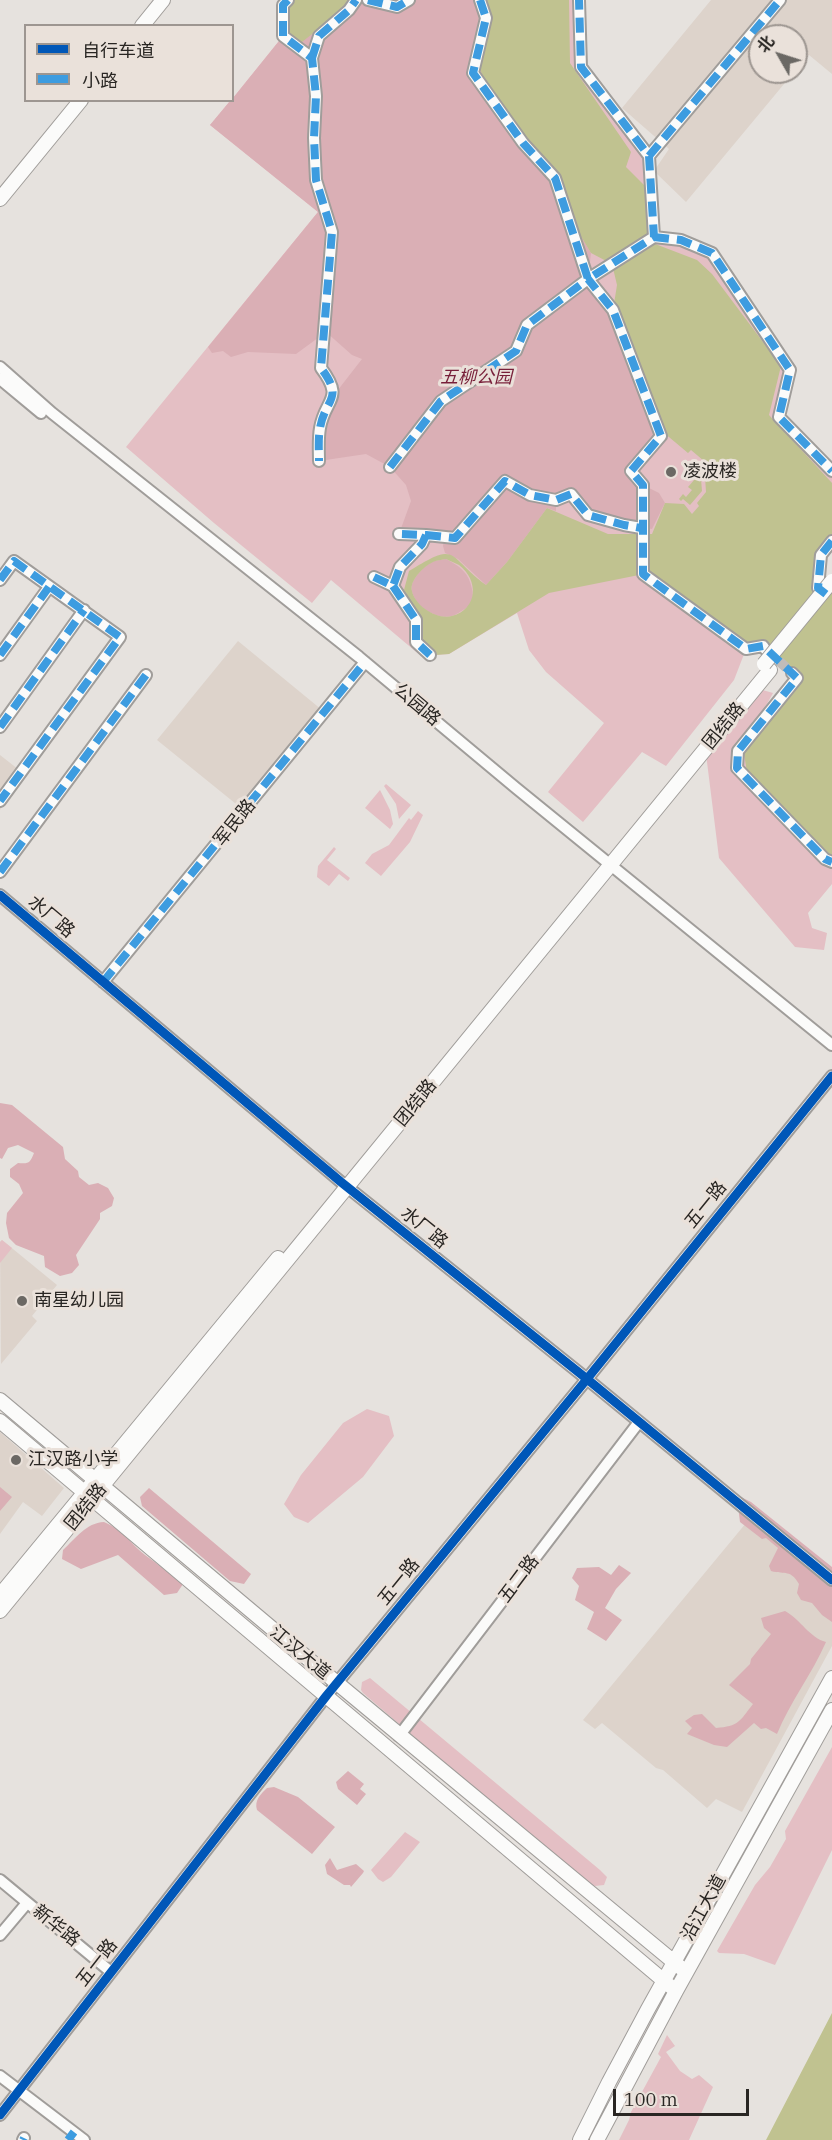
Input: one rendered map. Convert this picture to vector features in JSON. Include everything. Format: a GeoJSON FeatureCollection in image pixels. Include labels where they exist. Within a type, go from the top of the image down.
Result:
{"type":"FeatureCollection","features":[{"type":"Feature","properties":{"kind":"main road"},"geometry":{"type":"LineString","coordinates":[[134,24],[153,0]]}},
{"type":"Feature","properties":{"kind":"main road"},"geometry":{"type":"LineString","coordinates":[[144,24],[163,0]]}},
{"type":"Feature","properties":{"kind":"main road"},"geometry":{"type":"LineString","coordinates":[[0,188],[69,102]]}},
{"type":"Feature","properties":{"kind":"main road"},"geometry":{"type":"LineString","coordinates":[[0,199],[79,102]]}},
{"type":"Feature","properties":{"kind":"main road","name":"团结路"},"geometry":{"type":"LineString","coordinates":[[0,1595],[89,1495],[344,1185],[767,667],[832,581]]}},
{"type":"Feature","properties":{"kind":"main road","name":"团结路"},"geometry":{"type":"LineString","coordinates":[[767,667],[832,595]]}},
{"type":"Feature","properties":{"kind":"main road","name":"江汉大道"},"geometry":{"type":"LineString","coordinates":[[0,1400],[399,1736],[673,1964],[686,1972]]}},
{"type":"Feature","properties":{"kind":"main road","name":"江汉大道"},"geometry":{"type":"LineString","coordinates":[[0,1421],[676,1991]]}},
{"type":"Feature","properties":{"kind":"main road","name":"团结路"},"geometry":{"type":"LineString","coordinates":[[0,1611],[89,1495]]}},
{"type":"Feature","properties":{"kind":"main road","name":"沿江大道"},"geometry":{"type":"LineString","coordinates":[[580,2140],[663,1982],[832,1678]]}},
{"type":"Feature","properties":{"kind":"main road","name":"沿江大道"},"geometry":{"type":"LineString","coordinates":[[597,2140],[686,1972],[832,1710]]}},
{"type":"Feature","properties":{"kind":"street"},"geometry":{"type":"LineString","coordinates":[[288,0],[284,5],[283,36],[312,58]]}},
{"type":"Feature","properties":{"kind":"street"},"geometry":{"type":"LineString","coordinates":[[319,461],[320,428],[334,395],[332,382],[321,368],[332,232],[316,180],[314,138],[316,96],[312,58],[319,36],[349,10],[356,0]]}},
{"type":"Feature","properties":{"kind":"street"},"geometry":{"type":"LineString","coordinates":[[368,0],[397,7],[409,0]]}},
{"type":"Feature","properties":{"kind":"street"},"geometry":{"type":"LineString","coordinates":[[480,0],[486,18],[473,73],[524,143],[555,178],[588,279],[613,310],[661,436],[631,471],[643,485],[641,528],[643,574],[746,649],[763,646],[765,649]]}},
{"type":"Feature","properties":{"kind":"street"},"geometry":{"type":"LineString","coordinates":[[579,0],[581,67],[649,156],[653,238]]}},
{"type":"Feature","properties":{"kind":"street"},"geometry":{"type":"LineString","coordinates":[[649,156],[780,0]]}},
{"type":"Feature","properties":{"kind":"street"},"geometry":{"type":"LineString","coordinates":[[390,467],[441,401],[516,351],[527,325],[588,279],[653,238],[681,240],[712,253],[789,370],[779,417],[832,471]]}},
{"type":"Feature","properties":{"kind":"street","name":"公园路"},"geometry":{"type":"LineString","coordinates":[[0,367],[52,413],[832,1045]]}},
{"type":"Feature","properties":{"kind":"street"},"geometry":{"type":"LineString","coordinates":[[0,379],[363,664]]}},
{"type":"Feature","properties":{"kind":"street"},"geometry":{"type":"LineString","coordinates":[[399,534],[455,538],[505,481],[530,495],[556,500],[571,494],[588,515],[641,528]]}},
{"type":"Feature","properties":{"kind":"street"},"geometry":{"type":"LineString","coordinates":[[393,586],[400,567],[422,544],[426,535]]}},
{"type":"Feature","properties":{"kind":"street"},"geometry":{"type":"LineString","coordinates":[[818,588],[821,555],[832,541]]}},
{"type":"Feature","properties":{"kind":"street"},"geometry":{"type":"LineString","coordinates":[[0,580],[14,561],[120,637],[0,801]]}},
{"type":"Feature","properties":{"kind":"street"},"geometry":{"type":"LineString","coordinates":[[374,577],[393,586],[416,620],[416,642],[430,655]]}},
{"type":"Feature","properties":{"kind":"street"},"geometry":{"type":"LineString","coordinates":[[0,655],[49,587]]}},
{"type":"Feature","properties":{"kind":"street"},"geometry":{"type":"LineString","coordinates":[[0,727],[84,610]]}},
{"type":"Feature","properties":{"kind":"street","name":"军民路"},"geometry":{"type":"LineString","coordinates":[[104,982],[363,664]]}},
{"type":"Feature","properties":{"kind":"street"},"geometry":{"type":"LineString","coordinates":[[792,673],[797,678],[738,751],[737,768],[825,859],[832,862]]}},
{"type":"Feature","properties":{"kind":"street"},"geometry":{"type":"LineString","coordinates":[[0,872],[146,675]]}},
{"type":"Feature","properties":{"kind":"street"},"geometry":{"type":"LineString","coordinates":[[606,864],[832,1052]]}},
{"type":"Feature","properties":{"kind":"street","name":"水厂路"},"geometry":{"type":"LineString","coordinates":[[0,895],[344,1185],[587,1379],[832,1580]]}},
{"type":"Feature","properties":{"kind":"street","name":"五一路"},"geometry":{"type":"LineString","coordinates":[[0,2115],[336,1683],[587,1379],[832,1076]]}},
{"type":"Feature","properties":{"kind":"street","name":"五二路"},"geometry":{"type":"LineString","coordinates":[[399,1736],[639,1422]]}},
{"type":"Feature","properties":{"kind":"street","name":"新华路"},"geometry":{"type":"LineString","coordinates":[[0,1880],[111,1972]]}},
{"type":"Feature","properties":{"kind":"street"},"geometry":{"type":"LineString","coordinates":[[0,1935],[27,1903]]}},
{"type":"Feature","properties":{"kind":"street"},"geometry":{"type":"LineString","coordinates":[[0,2076],[71,2136],[84,2140]]}},
{"type":"Feature","properties":{"kind":"shaded area"},"geometry":{"type":"Polygon","coordinates":[[[290,0],[356,0],[298,45],[283,36],[283,5],[290,0]]]}},
{"type":"Feature","properties":{"kind":"shaded area"},"geometry":{"type":"Polygon","coordinates":[[[485,0],[569,0],[570,63],[631,152],[626,167],[645,186],[650,242],[697,260],[712,274],[781,366],[769,415],[832,483],[832,539],[816,563],[818,588],[832,594],[832,856],[825,853],[747,772],[743,748],[800,681],[763,646],[746,649],[649,573],[549,593],[449,654],[421,656],[422,619],[404,590],[409,571],[425,561],[436,556],[451,555],[486,585],[507,562],[547,508],[608,534],[652,534],[665,503],[684,504],[692,514],[706,492],[704,461],[691,450],[688,453],[663,432],[613,310],[617,285],[612,264],[591,253],[559,200],[560,178],[495,100],[479,68],[492,16],[485,0]],[[446,559],[435,561],[418,574],[412,591],[422,607],[434,614],[446,617],[461,612],[467,607],[473,594],[466,571],[446,559]]]}},
{"type":"Feature","properties":{"kind":"shaded area"},"geometry":{"type":"Polygon","coordinates":[[[711,0],[832,0],[832,74],[808,56],[808,24],[748,24],[748,84],[784,84],[686,202],[654,171],[669,149],[622,108],[711,0]]]}},
{"type":"Feature","properties":{"kind":"shaded area"},"geometry":{"type":"Polygon","coordinates":[[[695,479],[701,479],[702,491],[690,505],[683,499],[681,501],[679,499],[683,494],[686,497],[692,490],[688,487],[695,479]]]}},
{"type":"Feature","properties":{"kind":"shaded area"},"geometry":{"type":"Polygon","coordinates":[[[238,641],[322,710],[241,808],[157,740],[238,641]]]}},
{"type":"Feature","properties":{"kind":"shaded area"},"geometry":{"type":"Polygon","coordinates":[[[0,755],[23,773],[0,810],[0,755]]]}},
{"type":"Feature","properties":{"kind":"shaded area","name":"南星幼儿园"},"geometry":{"type":"Polygon","coordinates":[[[2,1240],[57,1285],[32,1316],[37,1321],[1,1364],[0,1242],[2,1240]]]}},
{"type":"Feature","properties":{"kind":"shaded area","name":"江汉路小学"},"geometry":{"type":"Polygon","coordinates":[[[0,1432],[64,1488],[42,1516],[23,1502],[0,1534],[0,1432]]]}},
{"type":"Feature","properties":{"kind":"shaded area"},"geometry":{"type":"Polygon","coordinates":[[[751,1517],[832,1585],[832,1646],[742,1812],[716,1799],[707,1808],[663,1770],[656,1768],[602,1723],[595,1729],[583,1720],[751,1517]]]}},
{"type":"Feature","properties":{"kind":"shaded area"},"geometry":{"type":"Polygon","coordinates":[[[832,2013],[832,2140],[766,2140],[832,2013]]]}},
{"type":"Feature","properties":{"kind":"green space","name":"五柳公园"},"geometry":{"type":"Polygon","coordinates":[[[288,0],[579,0],[581,67],[649,156],[654,237],[704,252],[786,362],[779,417],[832,471],[832,539],[816,563],[818,588],[832,594],[832,884],[808,913],[812,928],[827,933],[824,950],[795,947],[719,858],[706,754],[759,689],[773,693],[747,740],[793,675],[763,646],[746,649],[734,680],[666,766],[642,752],[583,822],[548,792],[604,723],[546,672],[529,650],[517,613],[449,654],[421,656],[331,580],[312,603],[126,447],[318,212],[210,125],[229,102],[234,102],[234,97],[283,36],[288,0]]]}},
{"type":"Feature","properties":{"kind":"green space"},"geometry":{"type":"Polygon","coordinates":[[[356,0],[485,0],[492,16],[479,68],[560,178],[559,200],[591,253],[588,279],[613,310],[661,436],[631,472],[643,485],[659,493],[665,503],[652,529],[624,525],[588,515],[571,495],[556,501],[556,511],[547,508],[507,562],[486,585],[458,559],[445,553],[444,540],[399,534],[411,501],[406,485],[390,467],[366,454],[319,461],[320,428],[334,395],[362,359],[352,355],[326,332],[296,354],[248,352],[231,357],[223,351],[212,353],[208,347],[318,212],[210,125],[229,102],[234,102],[234,97],[283,36],[356,0]]]}},
{"type":"Feature","properties":{"kind":"green space"},"geometry":{"type":"Polygon","coordinates":[[[446,559],[460,567],[466,574],[471,583],[473,595],[467,607],[446,617],[434,614],[422,607],[414,597],[412,587],[415,578],[425,567],[434,561],[446,559]]]}},
{"type":"Feature","properties":{"kind":"green space"},"geometry":{"type":"Polygon","coordinates":[[[386,784],[411,805],[399,819],[396,804],[384,786],[386,784]]]}},
{"type":"Feature","properties":{"kind":"green space"},"geometry":{"type":"Polygon","coordinates":[[[380,790],[390,810],[393,824],[390,829],[365,808],[380,790]]]}},
{"type":"Feature","properties":{"kind":"green space"},"geometry":{"type":"Polygon","coordinates":[[[418,811],[423,815],[410,842],[381,876],[365,863],[372,854],[389,845],[409,818],[411,820],[418,811]]]}},
{"type":"Feature","properties":{"kind":"green space"},"geometry":{"type":"Polygon","coordinates":[[[334,847],[336,849],[327,860],[350,878],[348,881],[339,874],[329,886],[317,877],[318,866],[334,847]]]}},
{"type":"Feature","properties":{"kind":"green space"},"geometry":{"type":"Polygon","coordinates":[[[0,1103],[12,1105],[63,1147],[65,1159],[78,1171],[79,1177],[89,1185],[98,1183],[108,1188],[114,1198],[112,1206],[100,1213],[100,1219],[76,1255],[79,1265],[72,1273],[60,1276],[45,1267],[44,1256],[16,1245],[9,1238],[7,1213],[23,1193],[19,1184],[10,1177],[10,1169],[18,1163],[29,1162],[34,1153],[18,1145],[8,1148],[2,1159],[0,1158],[0,1103]]]}},
{"type":"Feature","properties":{"kind":"green space"},"geometry":{"type":"Polygon","coordinates":[[[2,1240],[12,1248],[0,1263],[0,1242],[2,1240]]]}},
{"type":"Feature","properties":{"kind":"green space"},"geometry":{"type":"Polygon","coordinates":[[[367,1409],[389,1416],[394,1436],[363,1477],[308,1523],[294,1517],[284,1504],[301,1475],[343,1423],[367,1409]]]}},
{"type":"Feature","properties":{"kind":"green space"},"geometry":{"type":"Polygon","coordinates":[[[0,1487],[12,1497],[0,1511],[0,1487]]]}},
{"type":"Feature","properties":{"kind":"green space"},"geometry":{"type":"Polygon","coordinates":[[[149,1488],[251,1574],[244,1584],[230,1581],[142,1506],[140,1497],[149,1488]]]}},
{"type":"Feature","properties":{"kind":"green space"},"geometry":{"type":"Polygon","coordinates":[[[741,1497],[751,1502],[832,1567],[832,1622],[822,1615],[812,1603],[801,1600],[797,1593],[799,1584],[793,1576],[771,1571],[769,1566],[778,1548],[740,1522],[737,1498],[741,1497]]]}},
{"type":"Feature","properties":{"kind":"green space"},"geometry":{"type":"Polygon","coordinates":[[[104,1522],[122,1533],[145,1555],[183,1584],[177,1593],[164,1595],[118,1555],[81,1569],[62,1559],[63,1550],[82,1532],[92,1525],[104,1522]]]}},
{"type":"Feature","properties":{"kind":"green space"},"geometry":{"type":"Polygon","coordinates":[[[619,1565],[631,1573],[616,1589],[605,1608],[622,1620],[606,1641],[587,1629],[594,1612],[575,1600],[579,1586],[572,1578],[577,1568],[599,1567],[611,1575],[619,1565]]]}},
{"type":"Feature","properties":{"kind":"green space"},"geometry":{"type":"Polygon","coordinates":[[[785,1611],[815,1637],[826,1642],[777,1734],[766,1728],[761,1729],[754,1723],[727,1747],[714,1745],[687,1734],[692,1728],[685,1721],[694,1715],[702,1714],[716,1728],[730,1726],[745,1715],[753,1704],[729,1685],[750,1664],[751,1659],[771,1634],[764,1628],[761,1618],[785,1611]]]}},
{"type":"Feature","properties":{"kind":"green space"},"geometry":{"type":"Polygon","coordinates":[[[370,1678],[600,1870],[607,1877],[604,1885],[595,1886],[584,1883],[363,1693],[362,1682],[370,1678]]]}},
{"type":"Feature","properties":{"kind":"green space"},"geometry":{"type":"Polygon","coordinates":[[[832,1747],[832,1850],[775,1965],[744,1954],[719,1953],[717,1951],[755,1885],[770,1867],[786,1839],[785,1831],[832,1747]]]}},
{"type":"Feature","properties":{"kind":"green space"},"geometry":{"type":"Polygon","coordinates":[[[348,1771],[364,1784],[360,1789],[366,1794],[357,1805],[338,1789],[336,1782],[348,1771]]]}},
{"type":"Feature","properties":{"kind":"green space"},"geometry":{"type":"Polygon","coordinates":[[[274,1787],[298,1797],[335,1827],[312,1854],[257,1810],[256,1803],[260,1795],[267,1788],[274,1787]]]}},
{"type":"Feature","properties":{"kind":"green space"},"geometry":{"type":"Polygon","coordinates":[[[405,1832],[420,1842],[391,1877],[383,1882],[371,1870],[405,1832]]]}},
{"type":"Feature","properties":{"kind":"green space"},"geometry":{"type":"Polygon","coordinates":[[[330,1858],[337,1870],[356,1864],[364,1871],[351,1887],[344,1885],[327,1874],[325,1865],[330,1858]]]}},
{"type":"Feature","properties":{"kind":"green space"},"geometry":{"type":"Polygon","coordinates":[[[667,2035],[675,2046],[666,2052],[680,2071],[692,2079],[699,2075],[713,2087],[689,2140],[619,2140],[631,2112],[661,2057],[658,2054],[667,2035]]]}},
{"type":"Feature","properties":{"kind":"tunnel"},"geometry":{"type":"LineString","coordinates":[[768,651],[792,673]]}},
{"type":"Feature","properties":{"kind":"marked path"},"geometry":{"type":"LineString","coordinates":[[288,0],[283,5],[283,36],[312,58],[316,96],[314,138],[316,180],[332,232],[321,368],[333,393],[322,418],[319,461]]}},
{"type":"Feature","properties":{"kind":"marked path"},"geometry":{"type":"LineString","coordinates":[[312,58],[319,36],[349,10],[356,0]]}},
{"type":"Feature","properties":{"kind":"marked path"},"geometry":{"type":"LineString","coordinates":[[368,0],[397,7],[409,0]]}},
{"type":"Feature","properties":{"kind":"marked path"},"geometry":{"type":"LineString","coordinates":[[480,0],[486,18],[473,73],[523,143],[555,178],[588,279],[654,237],[649,156],[581,67],[579,0]]}},
{"type":"Feature","properties":{"kind":"marked path"},"geometry":{"type":"LineString","coordinates":[[649,156],[780,0]]}},
{"type":"Feature","properties":{"kind":"marked path"},"geometry":{"type":"LineString","coordinates":[[654,237],[681,240],[712,253],[790,370],[779,417],[832,471]]}},
{"type":"Feature","properties":{"kind":"marked path"},"geometry":{"type":"LineString","coordinates":[[390,467],[441,401],[516,351],[527,325],[588,279],[613,310],[661,436],[631,471],[643,485],[643,574],[746,649],[763,646],[797,678],[738,751],[737,768],[825,859],[832,862]]}},
{"type":"Feature","properties":{"kind":"marked path"},"geometry":{"type":"LineString","coordinates":[[426,535],[455,538],[505,481],[530,495],[556,500],[571,494],[588,515],[641,528]]}},
{"type":"Feature","properties":{"kind":"marked path"},"geometry":{"type":"LineString","coordinates":[[374,577],[393,586],[400,567],[422,544],[426,535],[399,534]]}},
{"type":"Feature","properties":{"kind":"marked path"},"geometry":{"type":"LineString","coordinates":[[832,541],[821,555],[818,588],[832,599]]}},
{"type":"Feature","properties":{"kind":"marked path"},"geometry":{"type":"LineString","coordinates":[[0,580],[14,561],[120,637],[0,801]]}},
{"type":"Feature","properties":{"kind":"marked path"},"geometry":{"type":"LineString","coordinates":[[393,586],[416,620],[416,642],[430,655]]}},
{"type":"Feature","properties":{"kind":"marked path"},"geometry":{"type":"LineString","coordinates":[[0,655],[49,587]]}},
{"type":"Feature","properties":{"kind":"marked path"},"geometry":{"type":"LineString","coordinates":[[0,727],[84,610]]}},
{"type":"Feature","properties":{"kind":"marked path"},"geometry":{"type":"LineString","coordinates":[[103,982],[365,662]]}},
{"type":"Feature","properties":{"kind":"marked path"},"geometry":{"type":"LineString","coordinates":[[0,872],[146,675]]}},
{"type":"Feature","properties":{"kind":"marked path"},"geometry":{"type":"LineString","coordinates":[[68,2140],[74,2132]]}},
{"type":"Feature","properties":{"kind":"cycle path"},"geometry":{"type":"LineString","coordinates":[[0,895],[341,1182],[587,1379],[832,1580]]}},
{"type":"Feature","properties":{"kind":"cycle path"},"geometry":{"type":"LineString","coordinates":[[0,2115],[327,1695],[832,1076]]}},
{"type":"Feature","properties":{"kind":"place","name":"凌波楼"},"geometry":{"type":"Point","coordinates":[671,472]}},
{"type":"Feature","properties":{"kind":"place","name":"南星幼儿园"},"geometry":{"type":"Point","coordinates":[22,1301]}},
{"type":"Feature","properties":{"kind":"place","name":"江汉路小学"},"geometry":{"type":"Point","coordinates":[16,1460]}}]}
